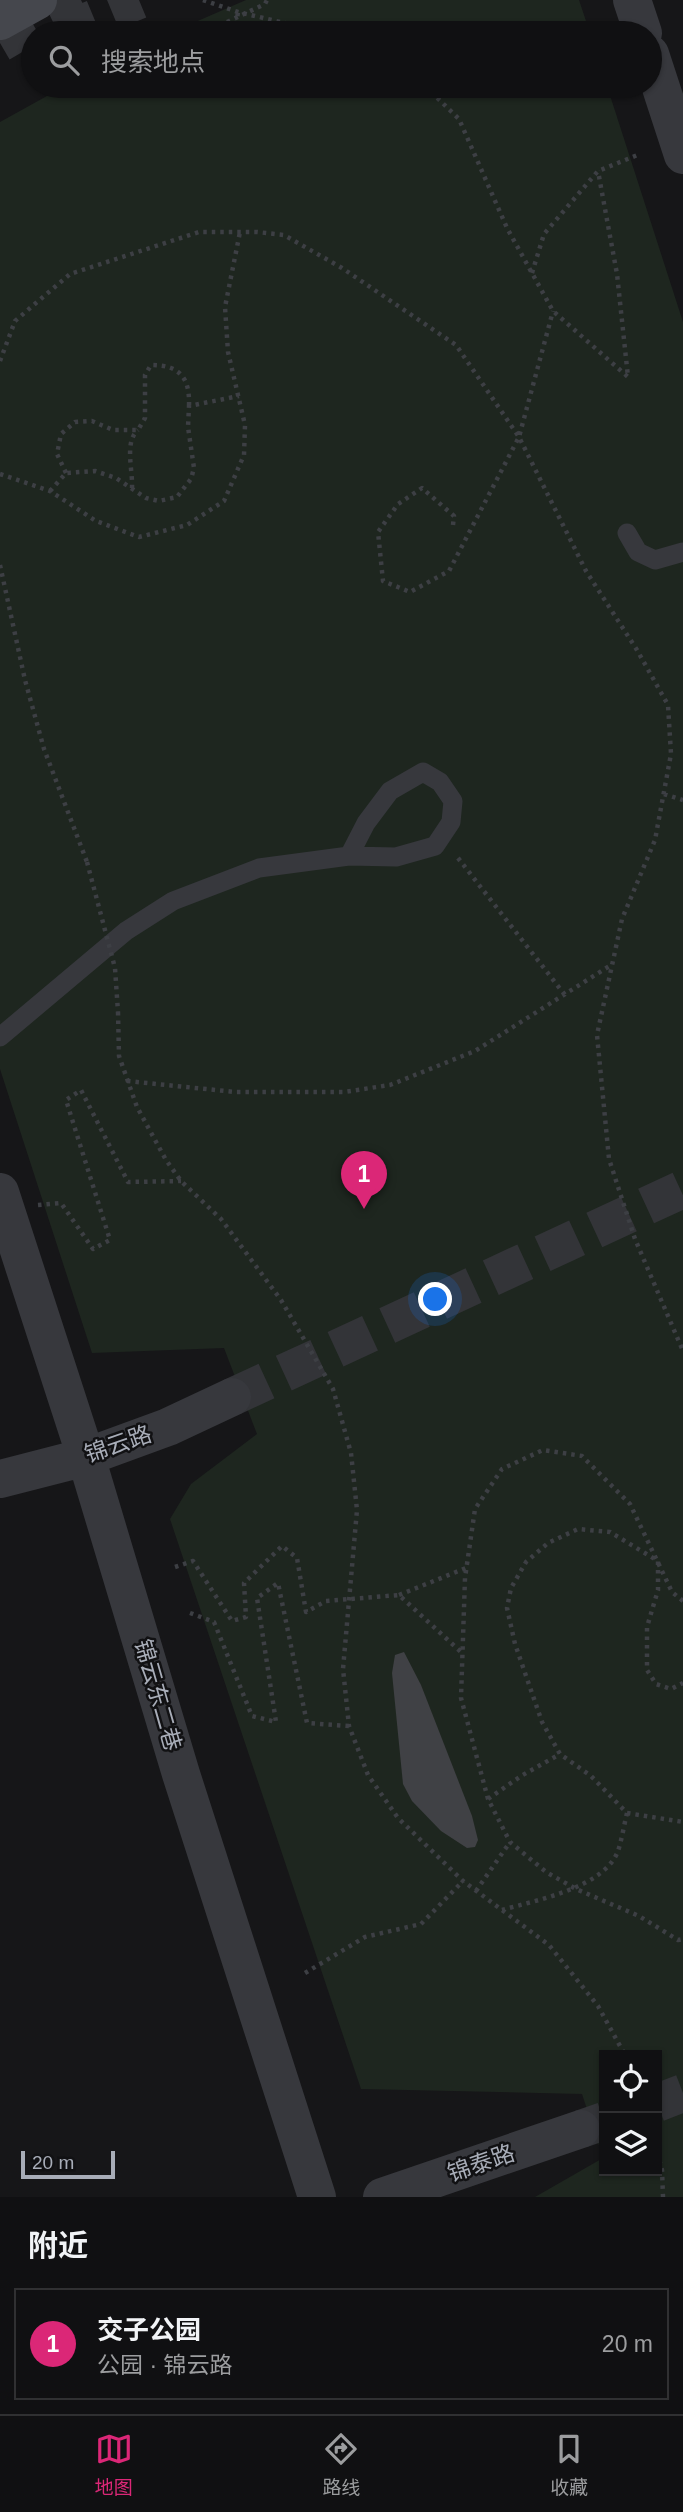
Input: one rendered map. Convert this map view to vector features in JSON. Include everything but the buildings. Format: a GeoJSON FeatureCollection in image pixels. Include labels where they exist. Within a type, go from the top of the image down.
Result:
{"type":"FeatureCollection","features":[{"type":"Feature","properties":{"kind":"main road"},"geometry":{"type":"LineString","coordinates":[[0,21],[38,0]]}},
{"type":"Feature","properties":{"kind":"street"},"geometry":{"type":"LineString","coordinates":[[632,0],[639,21]]}},
{"type":"Feature","properties":{"kind":"street"},"geometry":{"type":"LineString","coordinates":[[662,91],[683,155]]}},
{"type":"Feature","properties":{"kind":"street","name":"锦云东二巷"},"geometry":{"type":"LineString","coordinates":[[17,1199],[86,1457],[185,1787],[317,2197]]}},
{"type":"Feature","properties":{"kind":"street","name":"锦云路"},"geometry":{"type":"LineString","coordinates":[[0,1479],[86,1457],[168,1427],[232,1397]]}},
{"type":"Feature","properties":{"kind":"street","name":"锦泰路"},"geometry":{"type":"LineString","coordinates":[[382,2197],[581,2129]]}},
{"type":"Feature","properties":{"kind":"lane"},"geometry":{"type":"LineString","coordinates":[[627,533],[638,552],[655,560],[683,552]]}},
{"type":"Feature","properties":{"kind":"lane"},"geometry":{"type":"LineString","coordinates":[[0,1037],[126,931],[173,901],[259,868],[349,856],[396,857],[435,846],[451,822],[453,801],[440,782],[423,772],[390,791],[366,823],[349,856]]}},
{"type":"Feature","properties":{"kind":"path"},"geometry":{"type":"LineString","coordinates":[[203,0],[276,21]]}},
{"type":"Feature","properties":{"kind":"path"},"geometry":{"type":"LineString","coordinates":[[232,21],[265,4],[267,0]]}},
{"type":"Feature","properties":{"kind":"path"},"geometry":{"type":"LineString","coordinates":[[236,21],[238,12]]}},
{"type":"Feature","properties":{"kind":"path"},"geometry":{"type":"LineString","coordinates":[[437,98],[459,119],[507,229],[553,311],[628,377],[618,274],[598,171]]}},
{"type":"Feature","properties":{"kind":"path"},"geometry":{"type":"LineString","coordinates":[[532,274],[544,234],[598,171],[640,154]]}},
{"type":"Feature","properties":{"kind":"path"},"geometry":{"type":"LineString","coordinates":[[0,361],[15,321],[70,274],[200,232],[240,231],[284,235],[342,268],[456,345],[519,437],[586,571],[637,650],[668,705],[671,754],[655,840],[622,919],[597,1035],[609,1158],[635,1239],[683,1351]]}},
{"type":"Feature","properties":{"kind":"path"},"geometry":{"type":"LineString","coordinates":[[0,474],[50,491],[96,521],[139,537],[187,525],[224,501],[244,455],[245,425],[228,352],[225,307],[240,231]]}},
{"type":"Feature","properties":{"kind":"path"},"geometry":{"type":"LineString","coordinates":[[453,525],[454,516],[422,488],[398,504],[378,532],[383,581],[410,592],[449,571],[519,437],[553,311]]}},
{"type":"Feature","properties":{"kind":"path"},"geometry":{"type":"LineString","coordinates":[[50,491],[66,472],[95,471],[116,478],[132,489],[146,498],[159,500],[177,497],[191,480],[194,468],[188,427],[189,391],[183,376],[168,365],[151,366],[145,375],[145,418],[131,436],[129,446],[133,469],[132,489]]}},
{"type":"Feature","properties":{"kind":"path"},"geometry":{"type":"LineString","coordinates":[[189,406],[239,396]]}},
{"type":"Feature","properties":{"kind":"path"},"geometry":{"type":"LineString","coordinates":[[66,472],[57,454],[61,434],[75,422],[92,421],[113,430],[138,430]]}},
{"type":"Feature","properties":{"kind":"path"},"geometry":{"type":"LineString","coordinates":[[0,565],[25,680],[44,749],[87,862],[115,968],[119,1056],[137,1107],[181,1181],[221,1219],[281,1300],[333,1389],[351,1454],[357,1510],[343,1669],[349,1726],[368,1774],[398,1818],[463,1881],[549,1945],[597,2007],[622,2050]]}},
{"type":"Feature","properties":{"kind":"path"},"geometry":{"type":"LineString","coordinates":[[664,794],[683,800]]}},
{"type":"Feature","properties":{"kind":"path"},"geometry":{"type":"LineString","coordinates":[[441,836],[565,995]]}},
{"type":"Feature","properties":{"kind":"path"},"geometry":{"type":"LineString","coordinates":[[127,1081],[235,1092],[344,1092],[390,1085],[475,1051],[613,964]]}},
{"type":"Feature","properties":{"kind":"path"},"geometry":{"type":"LineString","coordinates":[[17,1199],[61,1203],[93,1249],[110,1240],[66,1100],[81,1090],[128,1182],[181,1181]]}},
{"type":"Feature","properties":{"kind":"path"},"geometry":{"type":"LineString","coordinates":[[683,1601],[673,1592],[630,1504],[582,1456],[543,1450],[502,1468],[475,1508],[466,1568],[461,1698],[488,1799],[510,1842],[546,1872],[576,1889],[639,1916],[678,1940],[683,1939]]}},
{"type":"Feature","properties":{"kind":"path"},"geometry":{"type":"LineString","coordinates":[[657,1561],[610,1532],[578,1529],[548,1543],[526,1562],[511,1588],[507,1608],[515,1644],[542,1722],[560,1754],[592,1776],[626,1813],[683,1822]]}},
{"type":"Feature","properties":{"kind":"path"},"geometry":{"type":"LineString","coordinates":[[175,1567],[194,1562],[232,1621],[246,1617],[244,1583],[282,1546],[297,1558],[306,1612],[326,1601],[399,1595],[466,1568]]}},
{"type":"Feature","properties":{"kind":"path"},"geometry":{"type":"LineString","coordinates":[[657,1561],[658,1590],[647,1627],[647,1670],[656,1684],[671,1689],[683,1683]]}},
{"type":"Feature","properties":{"kind":"path"},"geometry":{"type":"LineString","coordinates":[[190,1613],[214,1622],[252,1716],[276,1722],[257,1598],[278,1583],[307,1723],[349,1726]]}},
{"type":"Feature","properties":{"kind":"path"},"geometry":{"type":"LineString","coordinates":[[399,1595],[462,1653]]}},
{"type":"Feature","properties":{"kind":"path"},"geometry":{"type":"LineString","coordinates":[[488,1799],[560,1754]]}},
{"type":"Feature","properties":{"kind":"path"},"geometry":{"type":"LineString","coordinates":[[502,1910],[576,1889],[600,1872],[617,1854],[626,1813]]}},
{"type":"Feature","properties":{"kind":"path"},"geometry":{"type":"LineString","coordinates":[[476,1891],[510,1842]]}},
{"type":"Feature","properties":{"kind":"path"},"geometry":{"type":"LineString","coordinates":[[305,1973],[365,1937],[421,1924],[463,1881]]}},
{"type":"Feature","properties":{"kind":"path"},"geometry":{"type":"LineString","coordinates":[[662,2170],[663,2197]]}},
{"type":"Feature","properties":{"kind":"shaded area"},"geometry":{"type":"Polygon","coordinates":[[[246,0],[579,0],[586,21],[198,21],[246,0]]]}},
{"type":"Feature","properties":{"kind":"shaded area"},"geometry":{"type":"Polygon","coordinates":[[[43,98],[611,98],[683,322],[683,2197],[535,2197],[599,2160],[599,2176],[662,2176],[662,2050],[599,2050],[599,2146],[582,2094],[361,2089],[170,1519],[191,1484],[257,1434],[224,1348],[92,1353],[0,1069],[0,122],[43,98]]]}},
{"type":"Feature","properties":{"kind":"tunnel"},"geometry":{"type":"LineString","coordinates":[[38,21],[81,0]]}},
{"type":"Feature","properties":{"kind":"tunnel"},"geometry":{"type":"LineString","coordinates":[[88,21],[139,0]]}},
{"type":"Feature","properties":{"kind":"tunnel"},"geometry":{"type":"LineString","coordinates":[[0,43],[21,31]]}},
{"type":"Feature","properties":{"kind":"tunnel"},"geometry":{"type":"LineString","coordinates":[[232,1397],[683,1189]]}},
{"type":"Feature","properties":{"kind":"tunnel"},"geometry":{"type":"LineString","coordinates":[[662,2101],[683,2093]]}},
{"type":"Feature","properties":{"kind":"tunnel"},"geometry":{"type":"LineString","coordinates":[[581,2129],[599,2123]]}},
{"type":"Feature","properties":{"kind":"place","name":"交子公园"},"geometry":{"type":"Point","coordinates":[364,1209]}}]}
